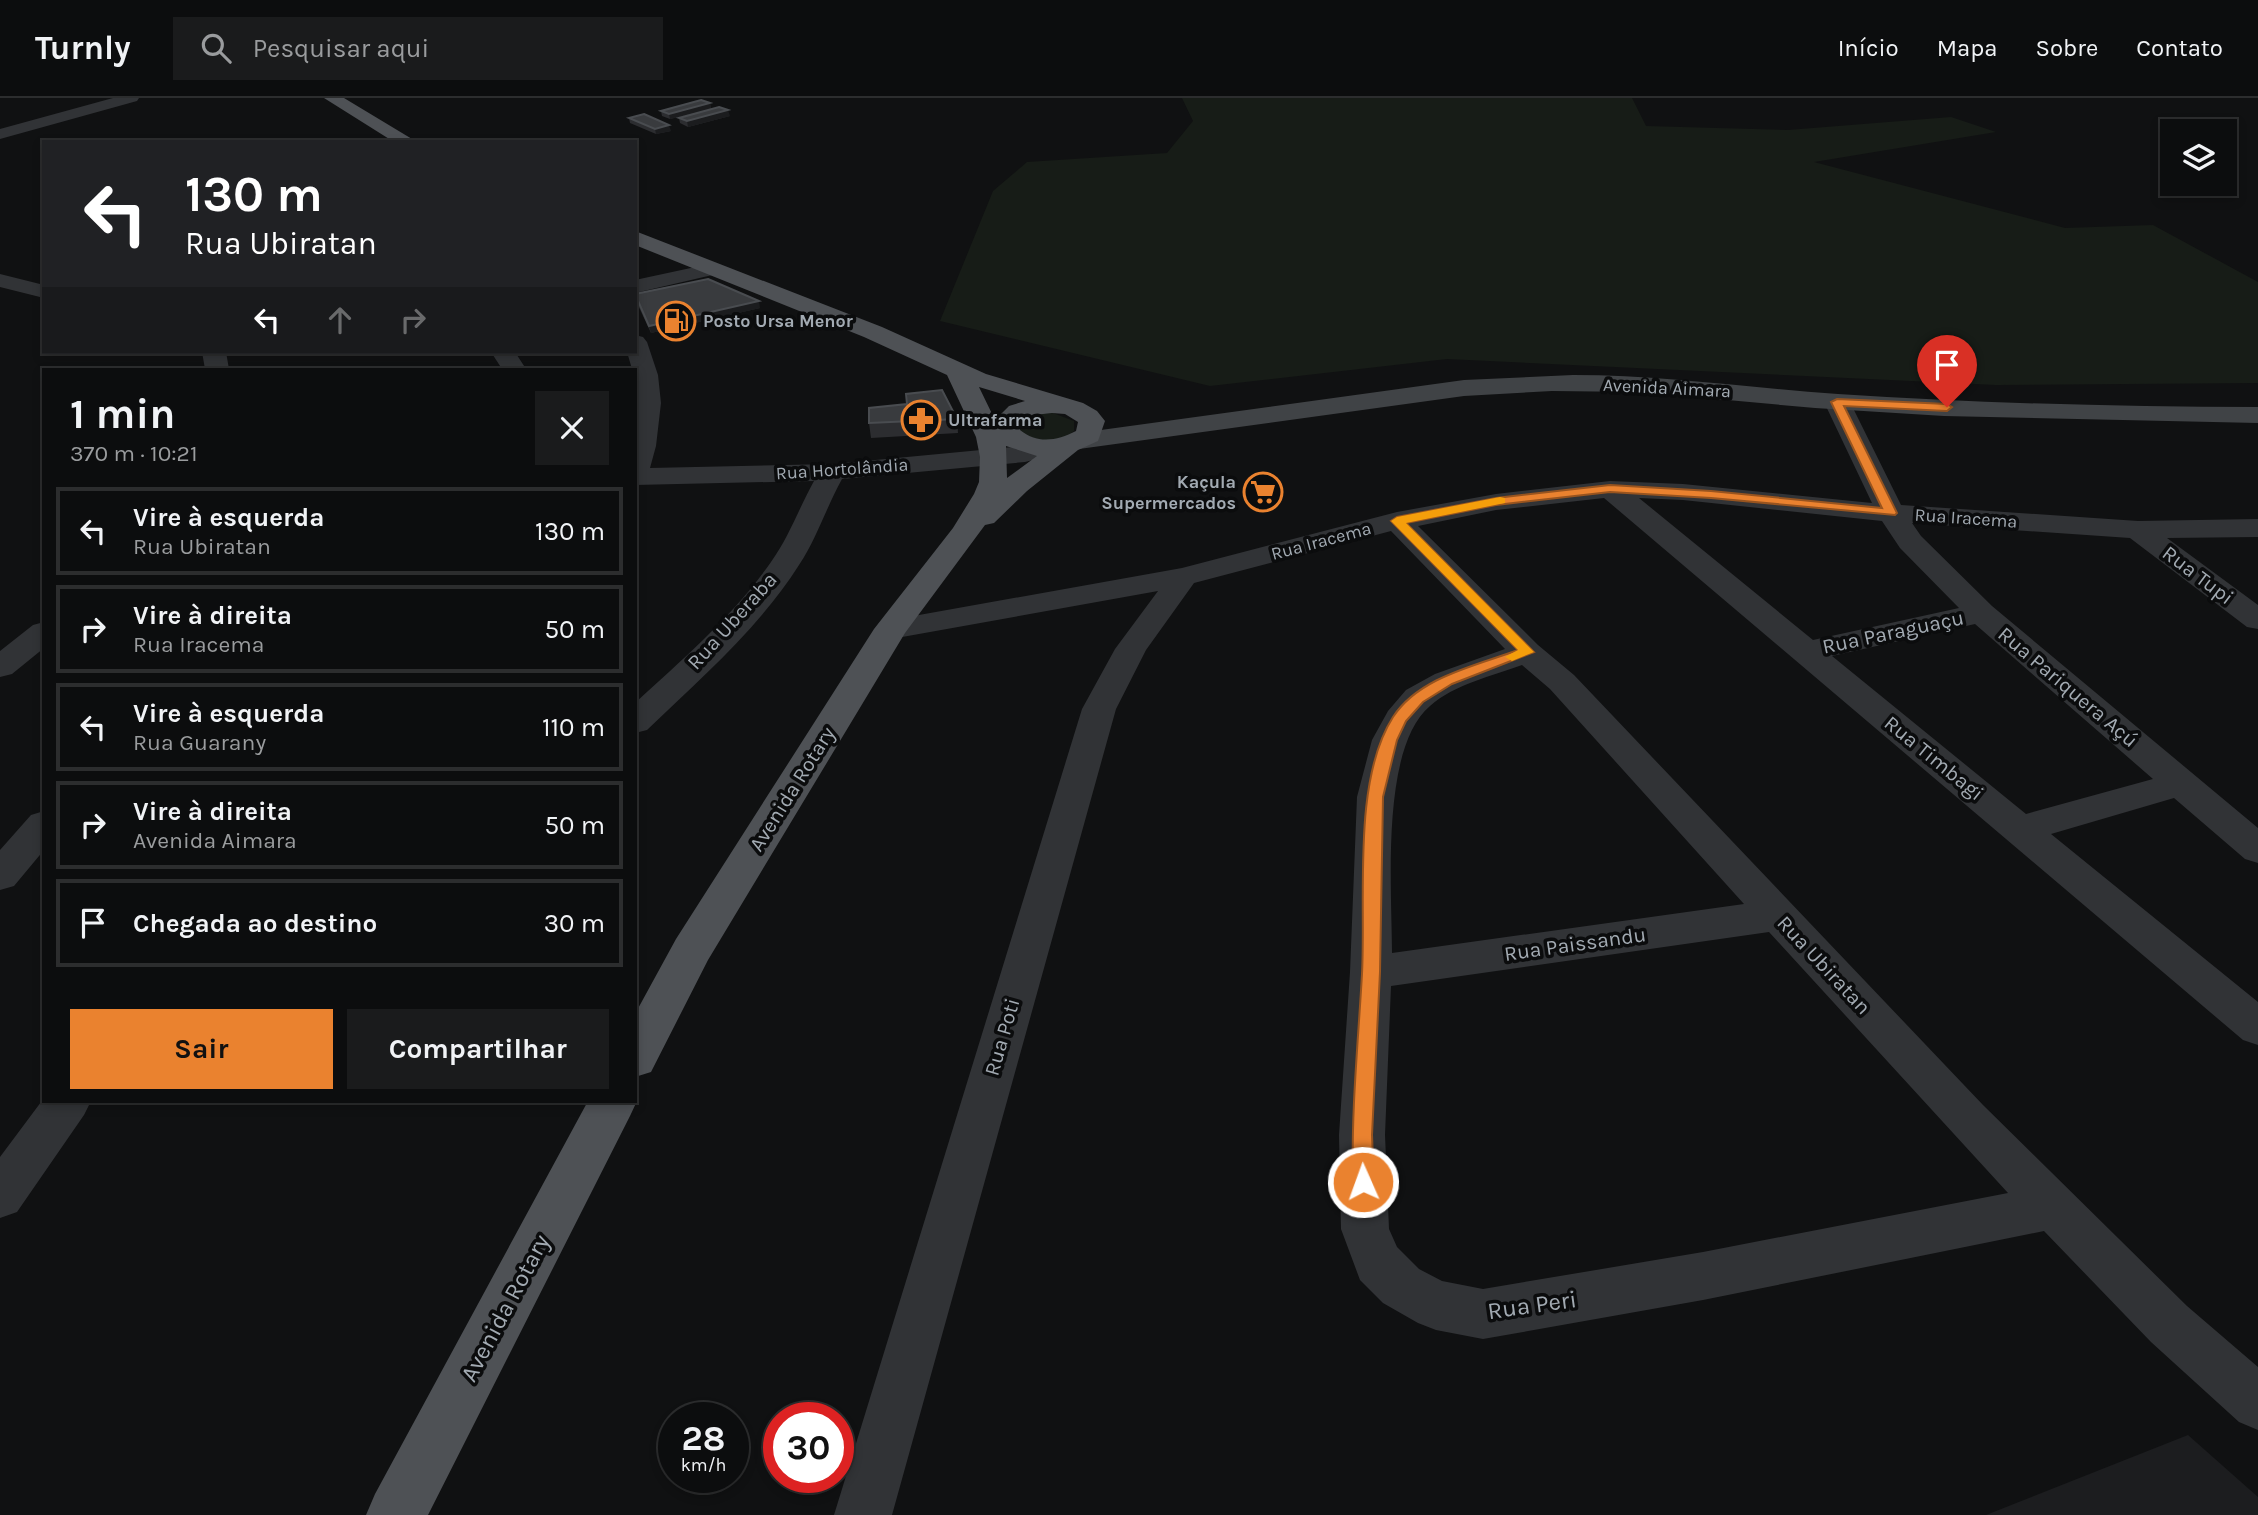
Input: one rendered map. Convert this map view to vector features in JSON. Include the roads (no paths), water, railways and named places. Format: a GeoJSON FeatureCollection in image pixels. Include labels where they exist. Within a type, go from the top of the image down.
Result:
{"type":"FeatureCollection","features":[{"type":"Feature","properties":{"kind":"main road"},"geometry":{"type":"LineString","coordinates":[[332,98],[404,140]]}},
{"type":"Feature","properties":{"kind":"main road"},"geometry":{"type":"LineString","coordinates":[[637,238],[977,379],[1070,407],[1167,424],[1204,426]]}},
{"type":"Feature","properties":{"kind":"main road"},"geometry":{"type":"LineString","coordinates":[[957,369],[992,447]]}},
{"type":"Feature","properties":{"kind":"main road","name":"Avenida Aimara"},"geometry":{"type":"LineString","coordinates":[[1065,445],[1464,388],[1526,382],[1636,384],[1837,402],[2113,415],[2258,415]]}},
{"type":"Feature","properties":{"kind":"main road"},"geometry":{"type":"LineString","coordinates":[[1070,407],[1092,421],[1088,435],[1065,445],[1024,444],[1014,440],[1005,426],[1015,413],[1026,408],[1070,407]]}},
{"type":"Feature","properties":{"kind":"main road","name":"Avenida Rotary"},"geometry":{"type":"LineString","coordinates":[[637,1054],[691,951],[891,629],[967,532],[1065,445]]}},
{"type":"Feature","properties":{"kind":"main road","name":"Avenida Rotary"},"geometry":{"type":"LineString","coordinates":[[967,532],[993,482],[992,447]]}},
{"type":"Feature","properties":{"kind":"main road","name":"Avenida Rotary"},"geometry":{"type":"LineString","coordinates":[[396,1515],[612,1103]]}},
{"type":"Feature","properties":{"kind":"street"},"geometry":{"type":"LineString","coordinates":[[0,134],[66,116],[106,101],[131,98]]}},
{"type":"Feature","properties":{"kind":"street"},"geometry":{"type":"LineString","coordinates":[[66,116],[74,135]]}},
{"type":"Feature","properties":{"kind":"street"},"geometry":{"type":"LineString","coordinates":[[637,287],[714,270]]}},
{"type":"Feature","properties":{"kind":"street"},"geometry":{"type":"LineString","coordinates":[[4,285],[42,292]]}},
{"type":"Feature","properties":{"kind":"street"},"geometry":{"type":"LineString","coordinates":[[637,347],[643,361],[650,405],[637,464]]}},
{"type":"Feature","properties":{"kind":"street","name":"Rua Pariquera Açú"},"geometry":{"type":"LineString","coordinates":[[1837,402],[1891,513],[1910,542],[1981,613],[2258,849]]}},
{"type":"Feature","properties":{"kind":"street","name":"Rua Hortolândia"},"geometry":{"type":"LineString","coordinates":[[637,469],[992,447],[1025,454],[1065,445]]}},
{"type":"Feature","properties":{"kind":"street","name":"Rua Hortolândia"},"geometry":{"type":"LineString","coordinates":[[637,469],[833,472],[992,447]]}},
{"type":"Feature","properties":{"kind":"street","name":"Rua Uberaba"},"geometry":{"type":"LineString","coordinates":[[637,720],[761,595],[798,544],[820,491],[833,472]]}},
{"type":"Feature","properties":{"kind":"street","name":"Rua Iracema"},"geometry":{"type":"LineString","coordinates":[[891,629],[1182,577],[1397,521],[1496,502],[1610,489],[1697,493],[1891,513],[2138,530],[2258,528]]}},
{"type":"Feature","properties":{"kind":"street","name":"Rua Timbagi"},"geometry":{"type":"LineString","coordinates":[[1610,489],[2258,1027]]}},
{"type":"Feature","properties":{"kind":"street","name":"Rua Ubiratan"},"geometry":{"type":"LineString","coordinates":[[1397,521],[1527,652],[1562,682],[1967,1119],[2169,1324],[2258,1403]]}},
{"type":"Feature","properties":{"kind":"street","name":"Rua Tupi"},"geometry":{"type":"LineString","coordinates":[[2138,530],[2258,620]]}},
{"type":"Feature","properties":{"kind":"street","name":"Rua Poti"},"geometry":{"type":"LineString","coordinates":[[863,1515],[1099,709],[1131,649],[1182,577]]}},
{"type":"Feature","properties":{"kind":"street","name":"Rua Paraguaçu"},"geometry":{"type":"LineString","coordinates":[[1804,652],[1981,613]]}},
{"type":"Feature","properties":{"kind":"street"},"geometry":{"type":"LineString","coordinates":[[0,667],[42,634]]}},
{"type":"Feature","properties":{"kind":"street","name":"Rua Peri"},"geometry":{"type":"LineString","coordinates":[[1527,652],[1447,681],[1418,698],[1400,719],[1389,740],[1375,797],[1371,972],[1362,1135],[1365,1229],[1378,1263],[1401,1286],[1437,1305],[1483,1314],[1703,1276],[2055,1206]]}},
{"type":"Feature","properties":{"kind":"street"},"geometry":{"type":"LineString","coordinates":[[2020,829],[2182,783]]}},
{"type":"Feature","properties":{"kind":"street"},"geometry":{"type":"LineString","coordinates":[[0,876],[42,826]]}},
{"type":"Feature","properties":{"kind":"street","name":"Rua Paissandu"},"geometry":{"type":"LineString","coordinates":[[1371,972],[1778,915]]}},
{"type":"Feature","properties":{"kind":"street"},"geometry":{"type":"LineString","coordinates":[[0,1196],[67,1103]]}},
{"type":"Feature","properties":{"kind":"place","name":"Posto Ursa Menor"},"geometry":{"type":"Point","coordinates":[676,321]}},
{"type":"Feature","properties":{"kind":"place","name":"Ultrafarma"},"geometry":{"type":"Point","coordinates":[921,420]}},
{"type":"Feature","properties":{"kind":"place","name":"Kaçula Supermercados"},"geometry":{"type":"Point","coordinates":[1263,492]}}]}
